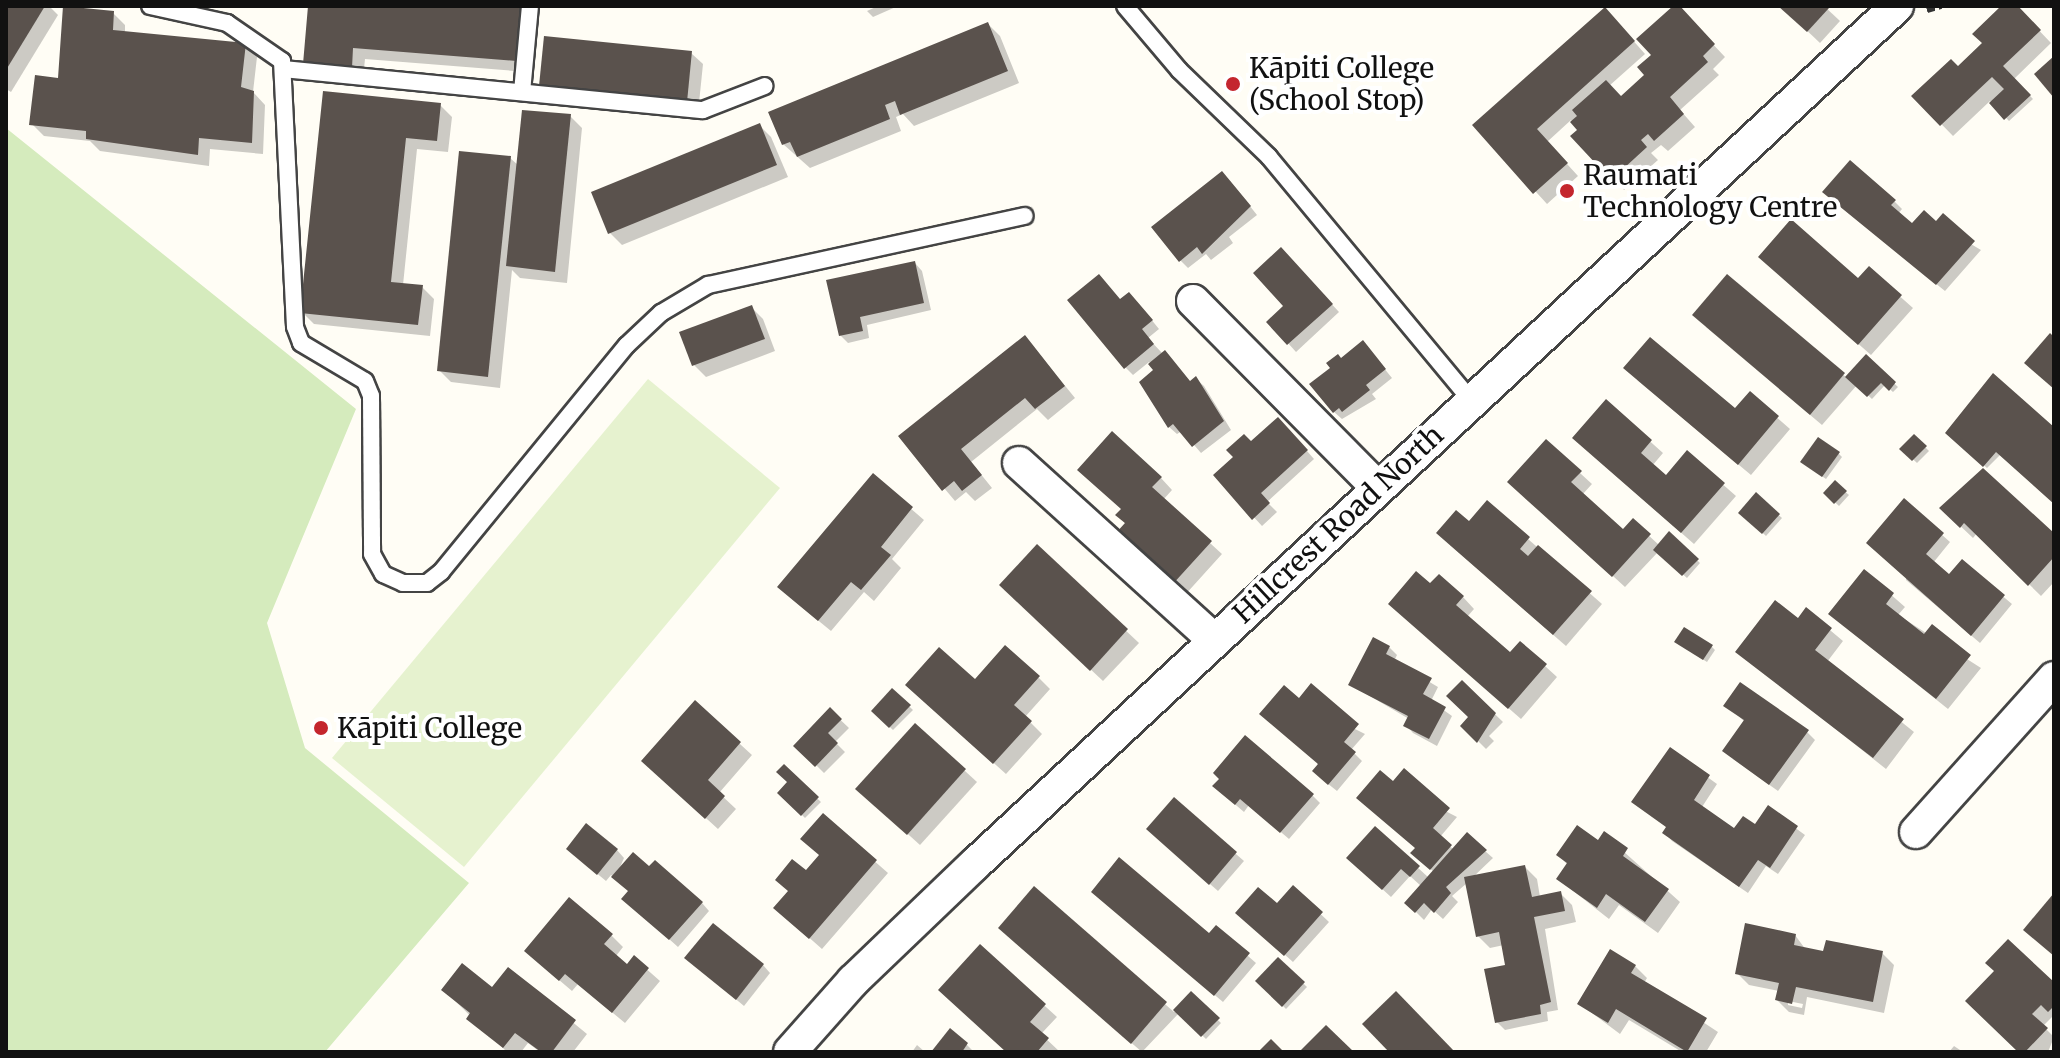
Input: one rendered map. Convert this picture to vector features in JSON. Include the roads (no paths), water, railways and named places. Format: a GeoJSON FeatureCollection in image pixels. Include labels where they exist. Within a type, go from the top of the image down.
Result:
{"type":"FeatureCollection","features":[{"type":"Feature","properties":{"kind":"street","name":"Hillcrest Road North"},"geometry":{"type":"LineString","coordinates":[[790,1052],[853,981],[1377,487],[1897,6]]}},
{"type":"Feature","properties":{"kind":"street"},"geometry":{"type":"LineString","coordinates":[[1193,301],[1377,487]]}},
{"type":"Feature","properties":{"kind":"street"},"geometry":{"type":"LineString","coordinates":[[1019,463],[1214,640]]}},
{"type":"Feature","properties":{"kind":"street"},"geometry":{"type":"LineString","coordinates":[[1916,832],[2054,678]]}},
{"type":"Feature","properties":{"kind":"lane"},"geometry":{"type":"LineString","coordinates":[[150,6],[227,23],[275,53],[283,69],[283,163],[295,327],[301,343],[365,381],[371,396],[372,554],[383,574],[403,583],[427,583],[441,572],[627,345],[661,313],[708,285],[1025,216]]}},
{"type":"Feature","properties":{"kind":"lane"},"geometry":{"type":"LineString","coordinates":[[522,92],[530,6]]}},
{"type":"Feature","properties":{"kind":"lane"},"geometry":{"type":"LineString","coordinates":[[1125,6],[1179,70],[1269,157],[1471,400]]}},
{"type":"Feature","properties":{"kind":"lane"},"geometry":{"type":"LineString","coordinates":[[283,69],[703,110],[765,86]]}},
{"type":"Feature","properties":{"kind":"place","name":"Kāpiti College (School Stop)"},"geometry":{"type":"Point","coordinates":[1233,84]}},
{"type":"Feature","properties":{"kind":"place","name":"Raumati Technology Centre"},"geometry":{"type":"Point","coordinates":[1567,191]}},
{"type":"Feature","properties":{"kind":"place","name":"Kāpiti College"},"geometry":{"type":"Point","coordinates":[321,728]}}]}
